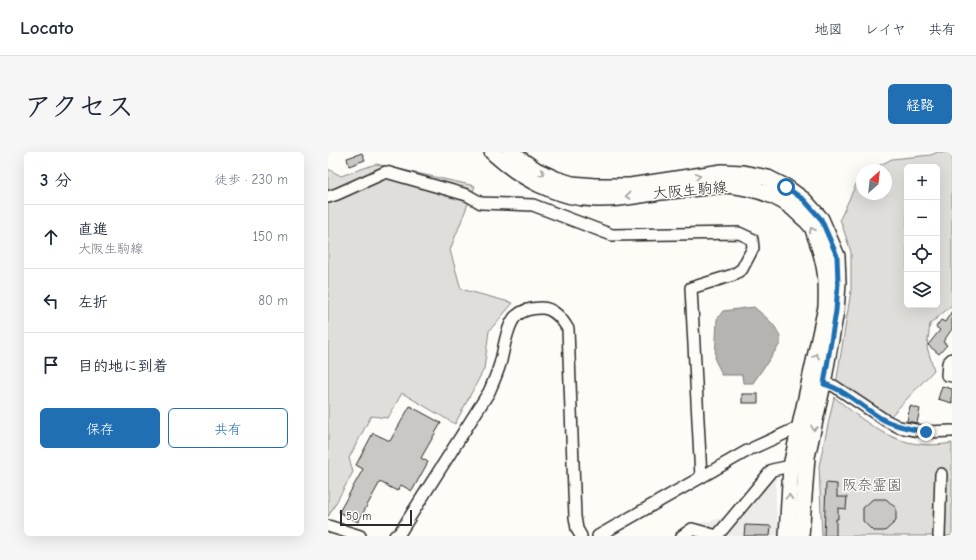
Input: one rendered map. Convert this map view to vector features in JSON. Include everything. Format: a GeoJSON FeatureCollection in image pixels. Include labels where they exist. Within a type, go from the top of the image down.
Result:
{"type":"FeatureCollection","features":[{"type":"Feature","properties":{"kind":"main road","name":"大阪生駒線"},"geometry":{"type":"LineString","coordinates":[[492,152],[504,163],[533,182],[572,196],[596,199],[724,185],[742,186],[764,191],[779,198],[796,210],[812,226],[824,260],[827,284],[826,307],[817,382]]}},
{"type":"Feature","properties":{"kind":"main road","name":"大阪生駒線"},"geometry":{"type":"LineString","coordinates":[[510,152],[536,170],[572,184],[595,186],[630,186],[722,172],[743,173],[768,178],[786,187],[804,200],[821,219],[837,256],[838,283],[837,297],[813,401],[801,536]]}},
{"type":"Feature","properties":{"kind":"main road","name":"大阪生駒線"},"geometry":{"type":"LineString","coordinates":[[787,536],[791,466],[799,427],[813,401]]}},
{"type":"Feature","properties":{"kind":"street"},"geometry":{"type":"LineString","coordinates":[[328,197],[386,172],[467,195],[481,203],[533,205],[612,234],[739,233],[752,239],[753,248],[742,268],[733,275],[692,288],[701,477]]}},
{"type":"Feature","properties":{"kind":"street"},"geometry":{"type":"LineString","coordinates":[[395,536],[399,534],[489,392],[495,379],[510,326],[515,318],[524,311],[544,308],[555,312],[563,320],[568,329],[574,517],[577,529],[581,536]]}},
{"type":"Feature","properties":{"kind":"street"},"geometry":{"type":"LineString","coordinates":[[952,358],[948,363],[948,375],[952,376]]}},
{"type":"Feature","properties":{"kind":"street"},"geometry":{"type":"LineString","coordinates":[[817,382],[834,386],[885,420],[899,427],[926,432],[952,431]]}},
{"type":"Feature","properties":{"kind":"street"},"geometry":{"type":"LineString","coordinates":[[598,536],[750,450],[799,427]]}},
{"type":"Feature","properties":{"kind":"street"},"geometry":{"type":"LineString","coordinates":[[682,536],[692,529],[717,536],[772,470],[791,466]]}},
{"type":"Feature","properties":{"kind":"street"},"geometry":{"type":"LineString","coordinates":[[939,536],[941,474]]}},
{"type":"Feature","properties":{"kind":"street"},"geometry":{"type":"LineString","coordinates":[[328,526],[360,536]]}},
{"type":"Feature","properties":{"kind":"shaded area"},"geometry":{"type":"Polygon","coordinates":[[[754,307],[776,328],[779,333],[780,344],[753,383],[743,383],[742,375],[721,375],[715,360],[717,319],[723,311],[754,307]]]}},
{"type":"Feature","properties":{"kind":"shaded area"},"geometry":{"type":"Polygon","coordinates":[[[768,465],[776,474],[776,505],[779,536],[674,536],[689,526],[726,517],[768,465]]]}},
{"type":"Feature","properties":{"kind":"green space"},"geometry":{"type":"Polygon","coordinates":[[[938,152],[952,152],[952,305],[930,324],[927,347],[934,370],[889,418],[836,384],[851,291],[851,252],[840,219],[856,185],[856,200],[892,200],[892,164],[882,164],[892,159],[931,155],[938,152]]]}},
{"type":"Feature","properties":{"kind":"green space"},"geometry":{"type":"Polygon","coordinates":[[[376,164],[475,186],[450,250],[461,289],[513,303],[489,331],[484,369],[455,424],[402,393],[388,418],[371,416],[349,458],[353,472],[328,517],[328,169],[341,176],[376,164]]]}},
{"type":"Feature","properties":{"kind":"green space","name":"阪奈霊園"},"geometry":{"type":"Polygon","coordinates":[[[834,397],[861,418],[887,435],[917,444],[934,445],[952,443],[952,536],[822,536],[819,466],[834,397]]]}},
{"type":"Feature","properties":{"kind":"building"},"geometry":{"type":"Polygon","coordinates":[[[362,153],[365,160],[349,166],[347,158],[362,153]]]}},
{"type":"Feature","properties":{"kind":"building"},"geometry":{"type":"Polygon","coordinates":[[[952,311],[952,329],[943,342],[947,345],[939,354],[928,345],[940,330],[936,327],[941,320],[945,322],[952,311]]]}},
{"type":"Feature","properties":{"kind":"building"},"geometry":{"type":"Polygon","coordinates":[[[942,386],[952,389],[952,403],[938,399],[942,386]]]}},
{"type":"Feature","properties":{"kind":"building"},"geometry":{"type":"Polygon","coordinates":[[[742,394],[758,394],[758,403],[742,403],[742,394]]]}},
{"type":"Feature","properties":{"kind":"building"},"geometry":{"type":"Polygon","coordinates":[[[410,406],[441,423],[421,458],[428,462],[412,491],[401,485],[397,491],[380,482],[358,522],[339,512],[363,469],[356,465],[373,433],[390,441],[410,406]]]}},
{"type":"Feature","properties":{"kind":"building"},"geometry":{"type":"Polygon","coordinates":[[[910,406],[920,409],[917,423],[907,421],[910,406]]]}},
{"type":"Feature","properties":{"kind":"building"},"geometry":{"type":"Polygon","coordinates":[[[826,483],[837,484],[837,497],[847,497],[846,509],[838,508],[838,519],[836,519],[836,536],[824,536],[826,483]]]}},
{"type":"Feature","properties":{"kind":"building"},"geometry":{"type":"Polygon","coordinates":[[[873,499],[886,499],[896,508],[896,521],[885,531],[873,531],[863,521],[863,508],[873,499]]]}},
{"type":"Feature","properties":{"kind":"building"},"geometry":{"type":"Polygon","coordinates":[[[745,525],[771,526],[770,536],[744,536],[745,525]]]}},
{"type":"Feature","properties":{"kind":"route"},"geometry":{"type":"LineString","coordinates":[[786,187],[804,200],[821,219],[837,256],[838,283],[836,311],[824,384],[834,386],[885,420],[899,427],[926,432]]}}]}
